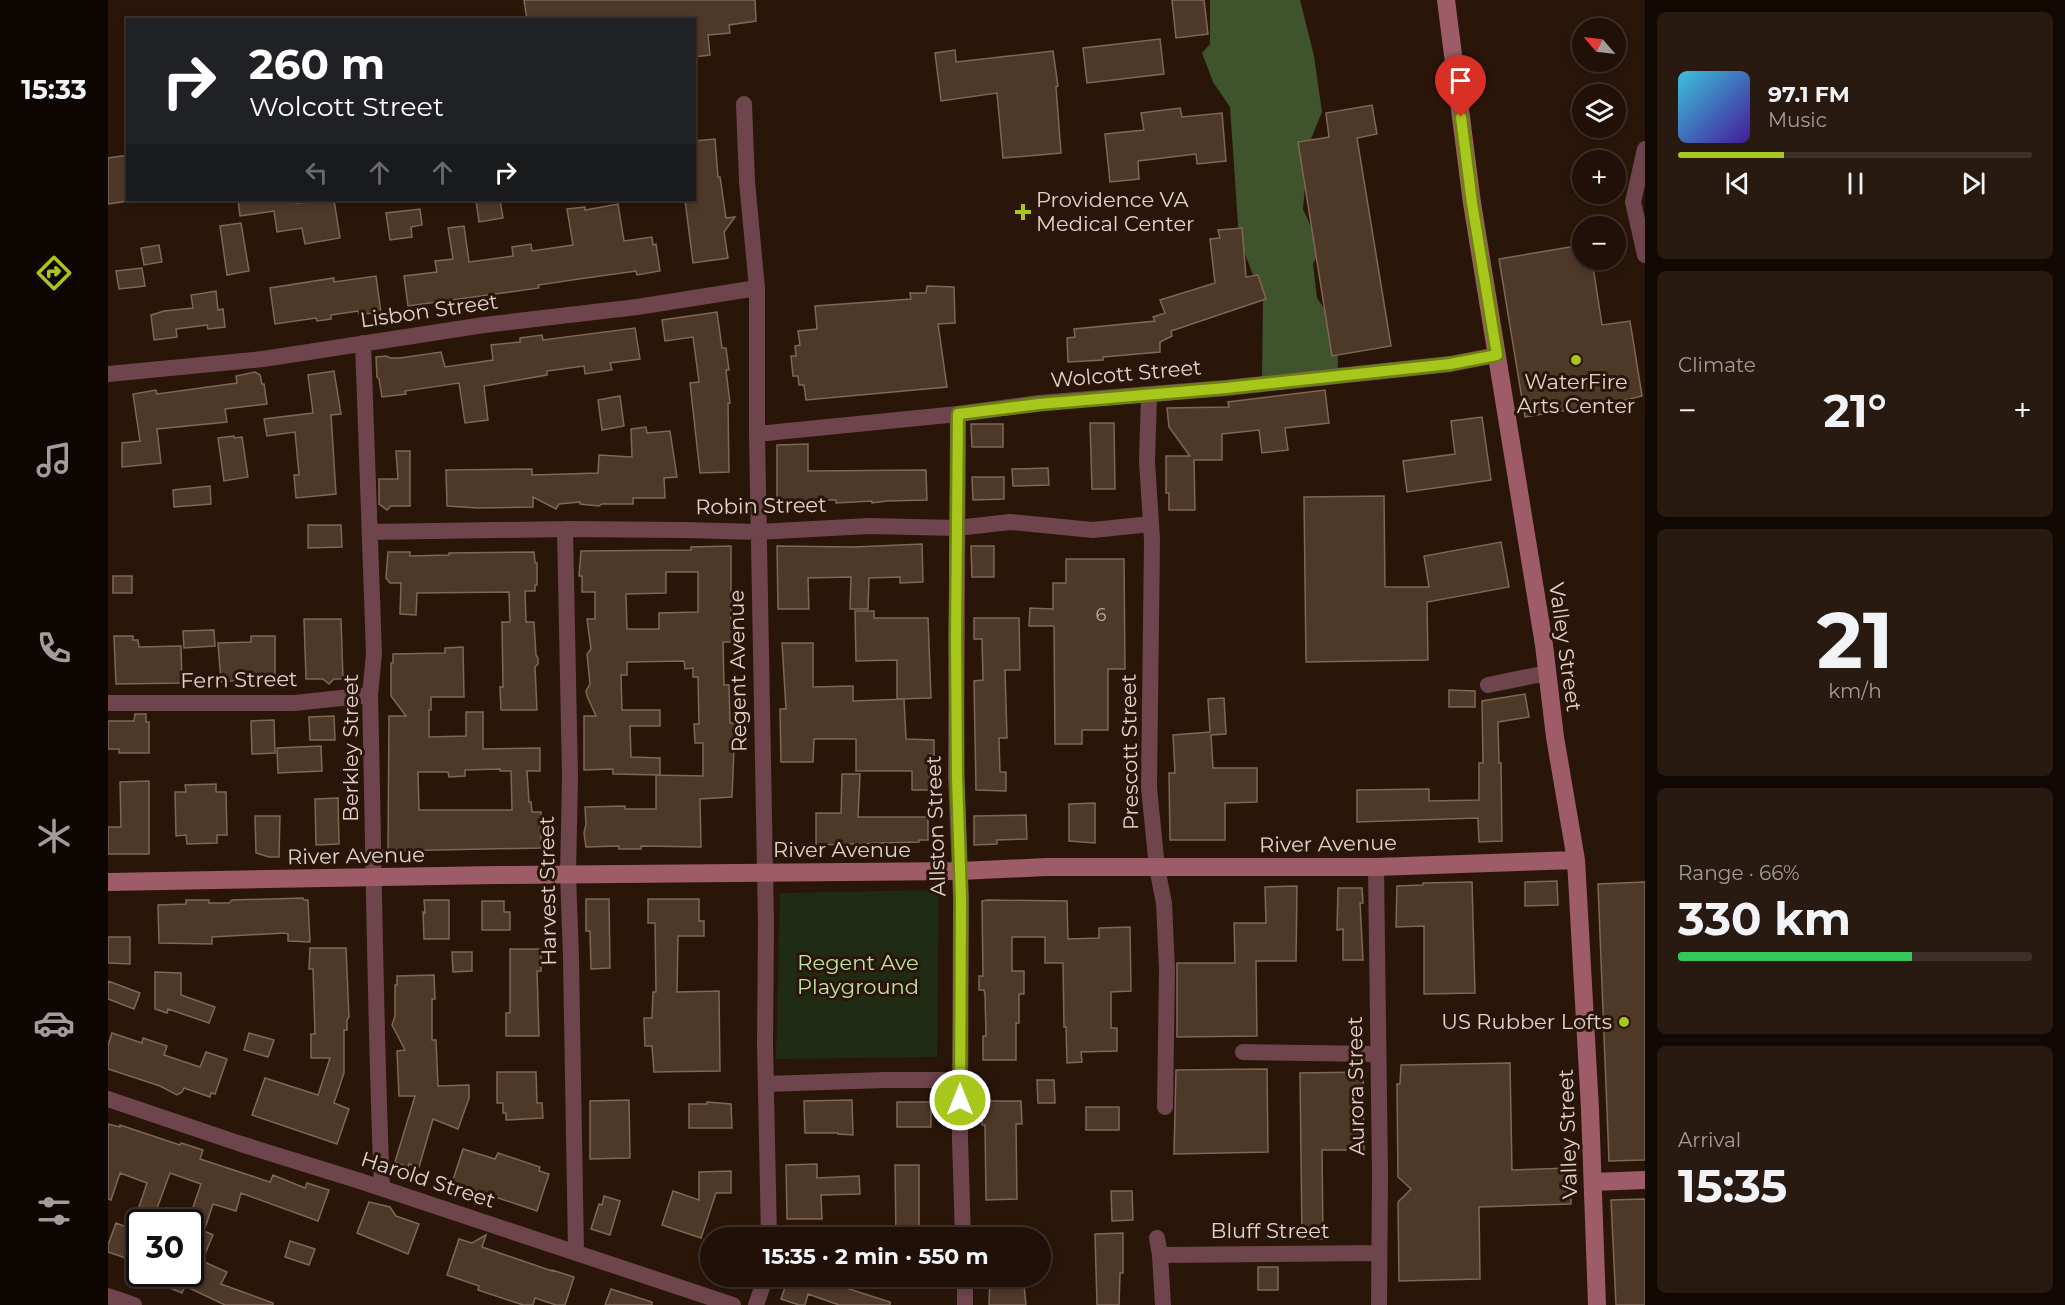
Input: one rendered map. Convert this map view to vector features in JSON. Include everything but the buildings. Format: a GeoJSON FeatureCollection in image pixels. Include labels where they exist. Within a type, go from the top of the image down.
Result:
{"type":"FeatureCollection","features":[{"type":"Feature","properties":{"kind":"street","name":"Valley Street"},"geometry":{"type":"LineString","coordinates":[[1446,0],[1472,203],[1576,860],[1593,1182],[1597,1305]]}},
{"type":"Feature","properties":{"kind":"street","name":"Regent Avenue"},"geometry":{"type":"LineString","coordinates":[[744,104],[747,182],[757,288],[757,434],[769,1227]]}},
{"type":"Feature","properties":{"kind":"street"},"geometry":{"type":"LineString","coordinates":[[1645,149],[1633,202],[1645,255]]}},
{"type":"Feature","properties":{"kind":"street","name":"Lisbon Street"},"geometry":{"type":"LineString","coordinates":[[108,374],[263,359],[484,325],[637,307],[757,288]]}},
{"type":"Feature","properties":{"kind":"street","name":"Berkley Street"},"geometry":{"type":"LineString","coordinates":[[363,343],[374,654],[370,695],[377,1077],[382,1188]]}},
{"type":"Feature","properties":{"kind":"street","name":"Wolcott Street"},"geometry":{"type":"LineString","coordinates":[[757,434],[1450,364],[1497,355]]}},
{"type":"Feature","properties":{"kind":"street","name":"Prescott Street"},"geometry":{"type":"LineString","coordinates":[[1149,395],[1147,461],[1151,525],[1152,705],[1149,788],[1156,868],[1164,903],[1167,970],[1165,1107]]}},
{"type":"Feature","properties":{"kind":"street","name":"Allston Street"},"geometry":{"type":"LineString","coordinates":[[958,414],[956,766],[960,871],[963,1227]]}},
{"type":"Feature","properties":{"kind":"street","name":"Robin Street"},"geometry":{"type":"LineString","coordinates":[[369,532],[565,529],[759,532],[869,526],[957,528],[1010,522],[1093,530],[1151,525]]}},
{"type":"Feature","properties":{"kind":"street","name":"Harvest Street"},"geometry":{"type":"LineString","coordinates":[[565,529],[570,777],[568,875],[576,1253]]}},
{"type":"Feature","properties":{"kind":"street"},"geometry":{"type":"LineString","coordinates":[[1488,685],[1547,673]]}},
{"type":"Feature","properties":{"kind":"street","name":"Fern Street"},"geometry":{"type":"LineString","coordinates":[[108,703],[294,703],[370,695]]}},
{"type":"Feature","properties":{"kind":"street","name":"River Avenue"},"geometry":{"type":"LineString","coordinates":[[108,882],[960,871],[1046,867],[1376,867],[1576,860]]}},
{"type":"Feature","properties":{"kind":"street","name":"Aurora Street"},"geometry":{"type":"LineString","coordinates":[[1376,867],[1380,1175],[1379,1305]]}},
{"type":"Feature","properties":{"kind":"street"},"geometry":{"type":"LineString","coordinates":[[1243,1052],[1377,1054]]}},
{"type":"Feature","properties":{"kind":"street"},"geometry":{"type":"LineString","coordinates":[[766,1084],[961,1080]]}},
{"type":"Feature","properties":{"kind":"street","name":"Harold Street"},"geometry":{"type":"LineString","coordinates":[[108,1099],[733,1305]]}},
{"type":"Feature","properties":{"kind":"street"},"geometry":{"type":"LineString","coordinates":[[1593,1182],[1645,1179]]}},
{"type":"Feature","properties":{"kind":"street","name":"Bluff Street"},"geometry":{"type":"LineString","coordinates":[[1163,1305],[1159,1246],[1379,1253]]}},
{"type":"Feature","properties":{"kind":"street"},"geometry":{"type":"LineString","coordinates":[[756,1305],[762,1287]]}},
{"type":"Feature","properties":{"kind":"street"},"geometry":{"type":"LineString","coordinates":[[964,1287],[964,1305]]}},
{"type":"Feature","properties":{"kind":"street"},"geometry":{"type":"LineString","coordinates":[[108,1296],[134,1305]]}},
{"type":"Feature","properties":{"kind":"green space"},"geometry":{"type":"Polygon","coordinates":[[[1210,0],[1300,0],[1314,56],[1322,112],[1309,144],[1303,209],[1321,249],[1313,264],[1317,298],[1337,327],[1338,371],[1262,378],[1263,300],[1239,239],[1230,107],[1213,82],[1202,53],[1210,44],[1210,0]]]}},
{"type":"Feature","properties":{"kind":"green space","name":"Regent Ave Playground"},"geometry":{"type":"Polygon","coordinates":[[[939,890],[937,1057],[776,1059],[780,893],[939,890]]]}},
{"type":"Feature","properties":{"kind":"place","name":"Providence VA Medical Center"},"geometry":{"type":"Point","coordinates":[1023,212]}},
{"type":"Feature","properties":{"kind":"place","name":"WaterFire Arts Center"},"geometry":{"type":"Point","coordinates":[1576,360]}},
{"type":"Feature","properties":{"kind":"place","name":"US Rubber Lofts"},"geometry":{"type":"Point","coordinates":[1624,1022]}},
{"type":"Feature","properties":{"kind":"route"},"geometry":{"type":"LineString","coordinates":[[960,1100],[961,899],[956,637],[958,414],[1450,364],[1497,355],[1472,203],[1461,117]]}}]}
